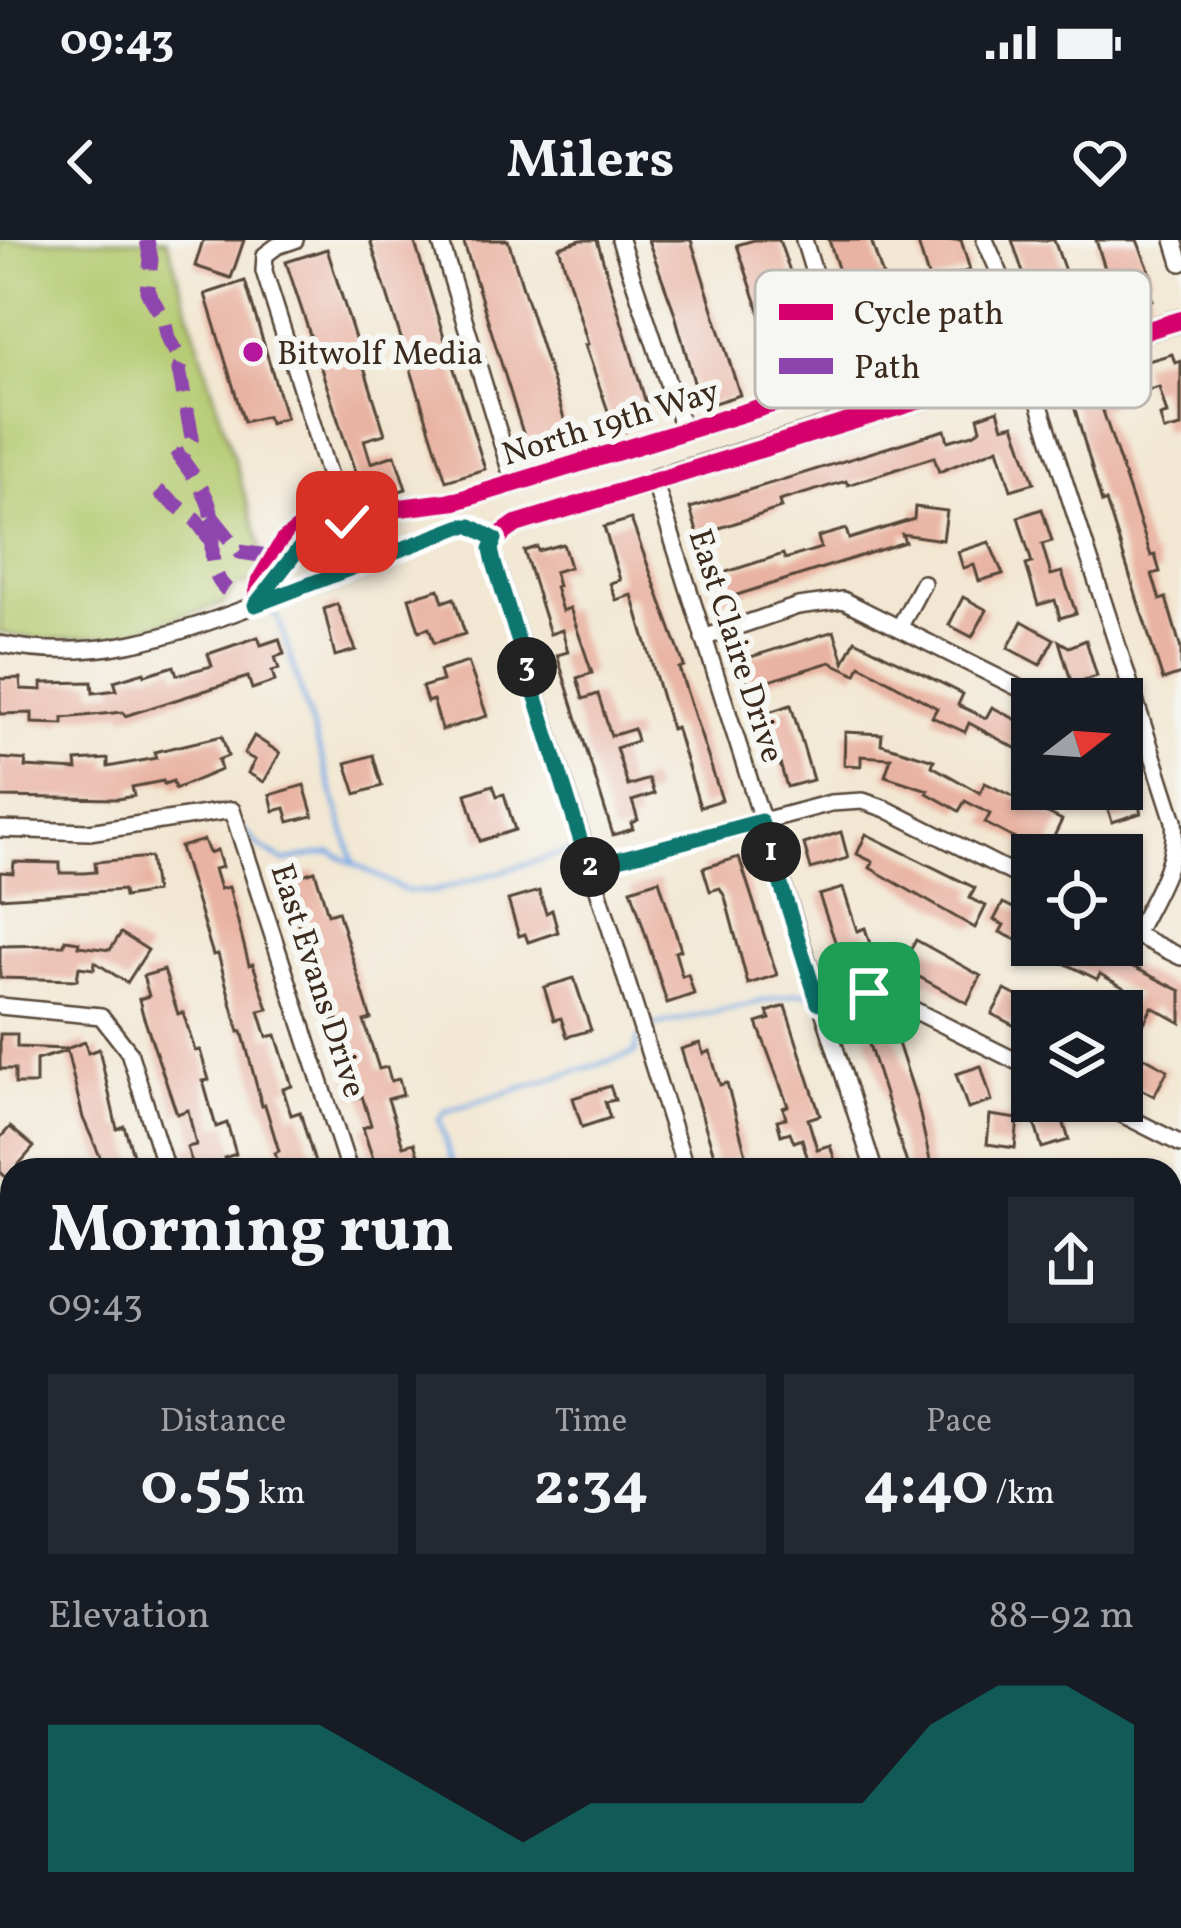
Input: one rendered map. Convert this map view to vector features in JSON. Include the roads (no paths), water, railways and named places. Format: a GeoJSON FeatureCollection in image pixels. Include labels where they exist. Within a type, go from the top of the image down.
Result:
{"type":"FeatureCollection","features":[{"type":"Feature","properties":{"kind":"street"},"geometry":{"type":"LineString","coordinates":[[296,240],[265,255],[264,271],[347,522]]}},
{"type":"Feature","properties":{"kind":"street"},"geometry":{"type":"LineString","coordinates":[[440,240],[514,483]]}},
{"type":"Feature","properties":{"kind":"street"},"geometry":{"type":"LineString","coordinates":[[620,240],[683,428]]}},
{"type":"Feature","properties":{"kind":"street"},"geometry":{"type":"LineString","coordinates":[[804,240],[813,270]]}},
{"type":"Feature","properties":{"kind":"street"},"geometry":{"type":"LineString","coordinates":[[985,240],[992,270]]}},
{"type":"Feature","properties":{"kind":"street"},"geometry":{"type":"LineString","coordinates":[[1174,240],[1181,263]]}},
{"type":"Feature","properties":{"kind":"street"},"geometry":{"type":"LineString","coordinates":[[1151,330],[1181,320]]}},
{"type":"Feature","properties":{"kind":"street","name":"North 19th Way"},"geometry":{"type":"LineString","coordinates":[[0,644],[52,654],[107,649],[211,621],[255,605],[260,579],[283,542],[298,530],[316,523],[347,522],[400,508],[456,501],[755,408]]}},
{"type":"Feature","properties":{"kind":"street"},"geometry":{"type":"LineString","coordinates":[[682,1158],[491,549],[495,539],[516,524],[896,408]]}},
{"type":"Feature","properties":{"kind":"street"},"geometry":{"type":"LineString","coordinates":[[1043,408],[1122,678]]}},
{"type":"Feature","properties":{"kind":"street","name":"East Claire Drive"},"geometry":{"type":"LineString","coordinates":[[654,481],[870,1158]]}},
{"type":"Feature","properties":{"kind":"street"},"geometry":{"type":"LineString","coordinates":[[899,628],[923,583]]}},
{"type":"Feature","properties":{"kind":"street"},"geometry":{"type":"LineString","coordinates":[[703,638],[798,606],[843,600],[1011,684]]}},
{"type":"Feature","properties":{"kind":"street"},"geometry":{"type":"LineString","coordinates":[[1143,736],[1170,802],[1176,841],[1167,870],[1143,908]]}},
{"type":"Feature","properties":{"kind":"street"},"geometry":{"type":"LineString","coordinates":[[589,867],[831,803],[863,801],[1011,872]]}},
{"type":"Feature","properties":{"kind":"street","name":"East Evans Drive"},"geometry":{"type":"LineString","coordinates":[[0,829],[89,832],[232,810],[346,1158]]}},
{"type":"Feature","properties":{"kind":"street"},"geometry":{"type":"LineString","coordinates":[[1143,938],[1181,957]]}},
{"type":"Feature","properties":{"kind":"street"},"geometry":{"type":"LineString","coordinates":[[818,1003],[851,994],[888,997],[1011,1065]]}},
{"type":"Feature","properties":{"kind":"street"},"geometry":{"type":"LineString","coordinates":[[0,1006],[101,1016],[129,1052],[162,1158]]}},
{"type":"Feature","properties":{"kind":"street"},"geometry":{"type":"LineString","coordinates":[[1138,1122],[1181,1144]]}},
{"type":"Feature","properties":{"kind":"waterway"},"geometry":{"type":"LineString","coordinates":[[260,607],[278,617],[354,862]]}},
{"type":"Feature","properties":{"kind":"waterway"},"geometry":{"type":"LineString","coordinates":[[243,829],[260,847],[284,861],[331,852],[406,891],[432,892],[570,851],[582,855]]}},
{"type":"Feature","properties":{"kind":"waterway"},"geometry":{"type":"LineString","coordinates":[[648,1027],[812,994]]}},
{"type":"Feature","properties":{"kind":"waterway"},"geometry":{"type":"LineString","coordinates":[[450,1158],[439,1119],[446,1111],[635,1053],[638,1039]]}},
{"type":"Feature","properties":{"kind":"place","name":"Bitwolf Media"},"geometry":{"type":"Point","coordinates":[253,352]}}]}
